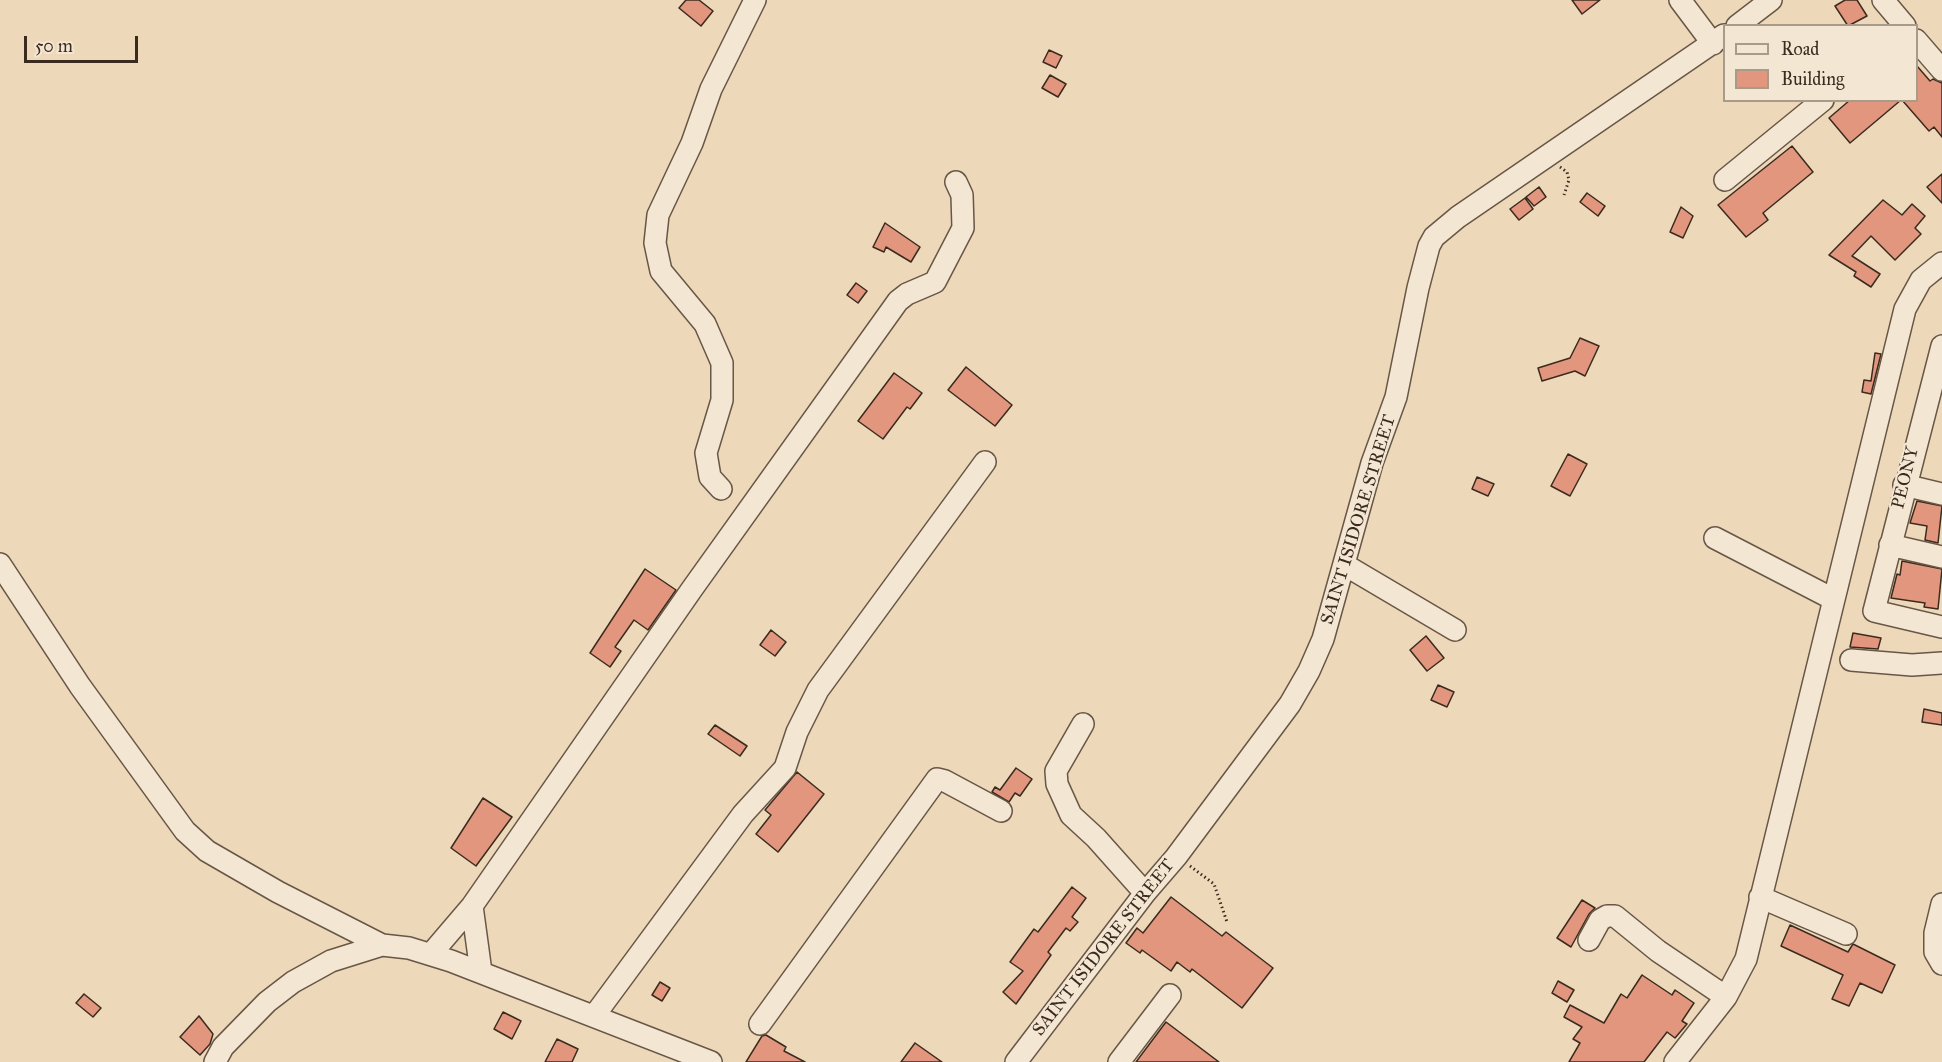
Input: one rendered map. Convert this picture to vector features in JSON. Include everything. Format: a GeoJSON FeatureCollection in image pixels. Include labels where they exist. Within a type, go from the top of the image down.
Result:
{"type":"FeatureCollection","features":[{"type":"Feature","properties":{"kind":"street"},"geometry":{"type":"LineString","coordinates":[[721,489],[710,477],[706,453],[722,400],[722,363],[705,324],[661,271],[654,243],[658,214],[693,143],[711,88],[755,0]]}},
{"type":"Feature","properties":{"kind":"street"},"geometry":{"type":"LineString","coordinates":[[1680,0],[1719,40]]}},
{"type":"Feature","properties":{"kind":"street"},"geometry":{"type":"LineString","coordinates":[[1740,24],[1771,0]]}},
{"type":"Feature","properties":{"kind":"street"},"geometry":{"type":"LineString","coordinates":[[1883,0],[1903,24]]}},
{"type":"Feature","properties":{"kind":"street","name":"SAINT ISIDORE STREET"},"geometry":{"type":"LineString","coordinates":[[1016,1062],[1145,893],[1176,857],[1290,704],[1309,671],[1323,639],[1372,463],[1396,397],[1429,246],[1443,228],[1719,40]]}},
{"type":"Feature","properties":{"kind":"street"},"geometry":{"type":"LineString","coordinates":[[1918,40],[1942,70]]}},
{"type":"Feature","properties":{"kind":"street"},"geometry":{"type":"LineString","coordinates":[[1725,180],[1821,102]]}},
{"type":"Feature","properties":{"kind":"street"},"geometry":{"type":"LineString","coordinates":[[431,954],[472,906],[692,590],[898,301],[935,282],[963,228],[962,195],[956,182]]}},
{"type":"Feature","properties":{"kind":"street"},"geometry":{"type":"LineString","coordinates":[[1675,1062],[1726,997],[1746,959],[1905,309],[1921,280],[1942,263]]}},
{"type":"Feature","properties":{"kind":"street","name":"PEONY"},"geometry":{"type":"LineString","coordinates":[[1942,346],[1904,485],[1874,611],[1942,627]]}},
{"type":"Feature","properties":{"kind":"street"},"geometry":{"type":"LineString","coordinates":[[594,1016],[743,814],[785,768],[797,732],[818,690],[985,462]]}},
{"type":"Feature","properties":{"kind":"street"},"geometry":{"type":"LineString","coordinates":[[1904,485],[1942,494]]}},
{"type":"Feature","properties":{"kind":"street"},"geometry":{"type":"LineString","coordinates":[[1715,538],[1833,599]]}},
{"type":"Feature","properties":{"kind":"street"},"geometry":{"type":"LineString","coordinates":[[1890,545],[1942,557]]}},
{"type":"Feature","properties":{"kind":"street"},"geometry":{"type":"LineString","coordinates":[[0,564],[74,677],[186,831],[207,850],[278,892],[382,945],[431,954],[711,1062]]}},
{"type":"Feature","properties":{"kind":"street"},"geometry":{"type":"LineString","coordinates":[[1345,565],[1455,630]]}},
{"type":"Feature","properties":{"kind":"street"},"geometry":{"type":"LineString","coordinates":[[1851,660],[1912,665],[1942,663]]}},
{"type":"Feature","properties":{"kind":"street"},"geometry":{"type":"LineString","coordinates":[[1083,724],[1056,771],[1057,784],[1071,815],[1096,838],[1145,893]]}},
{"type":"Feature","properties":{"kind":"street"},"geometry":{"type":"LineString","coordinates":[[760,1024],[937,779],[1001,811]]}},
{"type":"Feature","properties":{"kind":"street"},"geometry":{"type":"LineString","coordinates":[[1761,897],[1846,934]]}},
{"type":"Feature","properties":{"kind":"street"},"geometry":{"type":"LineString","coordinates":[[1942,904],[1935,933],[1935,952],[1942,964]]}},
{"type":"Feature","properties":{"kind":"street"},"geometry":{"type":"LineString","coordinates":[[472,906],[481,972]]}},
{"type":"Feature","properties":{"kind":"street"},"geometry":{"type":"LineString","coordinates":[[1589,940],[1600,920],[1607,916],[1615,916],[1658,951],[1726,997]]}},
{"type":"Feature","properties":{"kind":"street"},"geometry":{"type":"LineString","coordinates":[[215,1062],[223,1047],[267,1002],[293,982],[331,961],[382,945]]}},
{"type":"Feature","properties":{"kind":"street"},"geometry":{"type":"LineString","coordinates":[[1119,1062],[1170,995]]}},
{"type":"Feature","properties":{"kind":"path"},"geometry":{"type":"LineString","coordinates":[[1546,157],[1567,172],[1569,180],[1564,195]]}},
{"type":"Feature","properties":{"kind":"path"},"geometry":{"type":"LineString","coordinates":[[1176,857],[1214,884],[1227,922]]}},
{"type":"Feature","properties":{"kind":"building"},"geometry":{"type":"Polygon","coordinates":[[[686,0],[699,0],[713,11],[701,26],[679,8],[686,0]]]}},
{"type":"Feature","properties":{"kind":"building"},"geometry":{"type":"Polygon","coordinates":[[[1572,0],[1600,0],[1582,14],[1572,0]]]}},
{"type":"Feature","properties":{"kind":"building"},"geometry":{"type":"Polygon","coordinates":[[[1845,0],[1857,0],[1867,16],[1852,24],[1847,24],[1835,6],[1845,0]]]}},
{"type":"Feature","properties":{"kind":"building"},"geometry":{"type":"Polygon","coordinates":[[[1049,50],[1062,56],[1056,68],[1043,62],[1049,50]]]}},
{"type":"Feature","properties":{"kind":"building"},"geometry":{"type":"Polygon","coordinates":[[[1918,67],[1930,81],[1933,79],[1942,83],[1942,137],[1934,127],[1929,131],[1904,102],[1918,102],[1918,67]]]}},
{"type":"Feature","properties":{"kind":"building"},"geometry":{"type":"Polygon","coordinates":[[[1050,75],[1066,84],[1058,97],[1042,88],[1050,75]]]}},
{"type":"Feature","properties":{"kind":"building"},"geometry":{"type":"Polygon","coordinates":[[[1848,102],[1899,102],[1850,143],[1829,118],[1848,102]]]}},
{"type":"Feature","properties":{"kind":"building"},"geometry":{"type":"Polygon","coordinates":[[[1792,146],[1813,172],[1763,213],[1768,220],[1746,237],[1718,205],[1792,146]]]}},
{"type":"Feature","properties":{"kind":"building"},"geometry":{"type":"Polygon","coordinates":[[[1942,174],[1942,203],[1927,187],[1942,174]]]}},
{"type":"Feature","properties":{"kind":"building"},"geometry":{"type":"Polygon","coordinates":[[[1539,187],[1546,197],[1534,206],[1526,197],[1539,187]]]}},
{"type":"Feature","properties":{"kind":"building"},"geometry":{"type":"Polygon","coordinates":[[[1587,193],[1605,206],[1598,216],[1580,202],[1587,193]]]}},
{"type":"Feature","properties":{"kind":"building"},"geometry":{"type":"Polygon","coordinates":[[[1525,198],[1533,209],[1519,220],[1510,209],[1525,198]]]}},
{"type":"Feature","properties":{"kind":"building"},"geometry":{"type":"Polygon","coordinates":[[[1883,200],[1902,215],[1912,204],[1925,216],[1915,228],[1921,234],[1895,260],[1871,236],[1852,256],[1880,274],[1871,287],[1854,276],[1856,272],[1829,255],[1883,200]]]}},
{"type":"Feature","properties":{"kind":"building"},"geometry":{"type":"Polygon","coordinates":[[[1681,207],[1693,216],[1683,238],[1670,232],[1681,207]]]}},
{"type":"Feature","properties":{"kind":"building"},"geometry":{"type":"Polygon","coordinates":[[[885,223],[920,247],[911,262],[886,247],[884,252],[873,247],[885,223]]]}},
{"type":"Feature","properties":{"kind":"building"},"geometry":{"type":"Polygon","coordinates":[[[856,283],[867,291],[858,303],[847,295],[856,283]]]}},
{"type":"Feature","properties":{"kind":"building"},"geometry":{"type":"Polygon","coordinates":[[[1580,338],[1599,346],[1585,376],[1575,371],[1542,381],[1538,368],[1570,358],[1580,338]]]}},
{"type":"Feature","properties":{"kind":"building"},"geometry":{"type":"Polygon","coordinates":[[[1875,353],[1881,354],[1871,394],[1862,392],[1864,380],[1871,381],[1875,353]]]}},
{"type":"Feature","properties":{"kind":"building"},"geometry":{"type":"Polygon","coordinates":[[[966,367],[1012,405],[995,426],[948,390],[966,367]]]}},
{"type":"Feature","properties":{"kind":"building"},"geometry":{"type":"Polygon","coordinates":[[[894,373],[922,393],[910,409],[907,407],[883,439],[858,421],[894,373]]]}},
{"type":"Feature","properties":{"kind":"building"},"geometry":{"type":"Polygon","coordinates":[[[1568,454],[1587,464],[1570,496],[1551,486],[1568,454]]]}},
{"type":"Feature","properties":{"kind":"building"},"geometry":{"type":"Polygon","coordinates":[[[1477,477],[1494,484],[1488,496],[1472,489],[1477,477]]]}},
{"type":"Feature","properties":{"kind":"building"},"geometry":{"type":"Polygon","coordinates":[[[1917,501],[1942,506],[1938,543],[1925,540],[1927,526],[1910,523],[1917,501]]]}},
{"type":"Feature","properties":{"kind":"building"},"geometry":{"type":"Polygon","coordinates":[[[1902,561],[1942,569],[1938,609],[1924,607],[1925,603],[1891,598],[1897,574],[1900,575],[1902,561]]]}},
{"type":"Feature","properties":{"kind":"building"},"geometry":{"type":"Polygon","coordinates":[[[645,569],[676,590],[648,630],[634,620],[615,647],[621,651],[610,667],[590,653],[645,569]]]}},
{"type":"Feature","properties":{"kind":"building"},"geometry":{"type":"Polygon","coordinates":[[[771,630],[786,642],[775,656],[760,645],[771,630]]]}},
{"type":"Feature","properties":{"kind":"building"},"geometry":{"type":"Polygon","coordinates":[[[1853,633],[1881,638],[1878,649],[1850,647],[1853,633]]]}},
{"type":"Feature","properties":{"kind":"building"},"geometry":{"type":"Polygon","coordinates":[[[1426,636],[1444,658],[1427,671],[1410,650],[1426,636]]]}},
{"type":"Feature","properties":{"kind":"building"},"geometry":{"type":"Polygon","coordinates":[[[1438,685],[1454,692],[1447,707],[1431,700],[1438,685]]]}},
{"type":"Feature","properties":{"kind":"building"},"geometry":{"type":"Polygon","coordinates":[[[1924,709],[1942,713],[1942,725],[1922,722],[1924,709]]]}},
{"type":"Feature","properties":{"kind":"building"},"geometry":{"type":"Polygon","coordinates":[[[715,725],[747,746],[740,756],[708,734],[715,725]]]}},
{"type":"Feature","properties":{"kind":"building"},"geometry":{"type":"Polygon","coordinates":[[[1016,768],[1032,779],[1020,796],[1015,793],[1009,802],[992,792],[995,787],[1000,790],[1016,768]]]}},
{"type":"Feature","properties":{"kind":"building"},"geometry":{"type":"Polygon","coordinates":[[[797,772],[824,794],[778,852],[756,834],[771,815],[765,810],[797,772]]]}},
{"type":"Feature","properties":{"kind":"building"},"geometry":{"type":"Polygon","coordinates":[[[483,798],[512,817],[476,866],[451,848],[483,798]]]}},
{"type":"Feature","properties":{"kind":"building"},"geometry":{"type":"Polygon","coordinates":[[[1072,887],[1086,898],[1072,917],[1078,922],[1070,931],[1066,928],[1048,952],[1051,955],[1016,1004],[1003,992],[1023,971],[1010,962],[1034,929],[1038,932],[1072,887]]]}},
{"type":"Feature","properties":{"kind":"building"},"geometry":{"type":"Polygon","coordinates":[[[1171,897],[1222,936],[1226,932],[1273,968],[1242,1008],[1192,969],[1190,972],[1177,962],[1171,971],[1142,950],[1140,953],[1126,943],[1137,928],[1143,933],[1171,897]]]}},
{"type":"Feature","properties":{"kind":"building"},"geometry":{"type":"Polygon","coordinates":[[[1582,900],[1595,908],[1589,914],[1571,947],[1557,938],[1582,900]]]}},
{"type":"Feature","properties":{"kind":"building"},"geometry":{"type":"Polygon","coordinates":[[[1790,925],[1848,952],[1853,944],[1895,965],[1882,993],[1860,983],[1849,1006],[1832,999],[1843,975],[1781,946],[1790,925]]]}},
{"type":"Feature","properties":{"kind":"building"},"geometry":{"type":"Polygon","coordinates":[[[1642,975],[1672,995],[1675,990],[1694,1003],[1682,1021],[1687,1024],[1675,1038],[1667,1032],[1644,1062],[1569,1062],[1580,1043],[1573,1039],[1582,1027],[1564,1017],[1570,1005],[1604,1023],[1621,994],[1627,998],[1642,975]]]}},
{"type":"Feature","properties":{"kind":"building"},"geometry":{"type":"Polygon","coordinates":[[[1558,981],[1574,990],[1567,1002],[1552,993],[1558,981]]]}},
{"type":"Feature","properties":{"kind":"building"},"geometry":{"type":"Polygon","coordinates":[[[660,982],[670,988],[662,1001],[652,995],[660,982]]]}},
{"type":"Feature","properties":{"kind":"building"},"geometry":{"type":"Polygon","coordinates":[[[84,994],[101,1008],[93,1017],[76,1003],[84,994]]]}},
{"type":"Feature","properties":{"kind":"building"},"geometry":{"type":"Polygon","coordinates":[[[503,1012],[521,1021],[512,1039],[494,1029],[503,1012]]]}},
{"type":"Feature","properties":{"kind":"building"},"geometry":{"type":"Polygon","coordinates":[[[199,1016],[213,1034],[210,1044],[200,1055],[180,1037],[199,1016]]]}},
{"type":"Feature","properties":{"kind":"building"},"geometry":{"type":"Polygon","coordinates":[[[1166,1022],[1219,1062],[1136,1062],[1166,1022]]]}},
{"type":"Feature","properties":{"kind":"building"},"geometry":{"type":"Polygon","coordinates":[[[766,1035],[786,1047],[784,1051],[805,1062],[746,1062],[762,1036],[766,1035]]]}},
{"type":"Feature","properties":{"kind":"building"},"geometry":{"type":"Polygon","coordinates":[[[557,1039],[578,1049],[572,1062],[545,1062],[557,1039]]]}},
{"type":"Feature","properties":{"kind":"building"},"geometry":{"type":"Polygon","coordinates":[[[915,1043],[942,1062],[901,1062],[915,1043]]]}}]}
